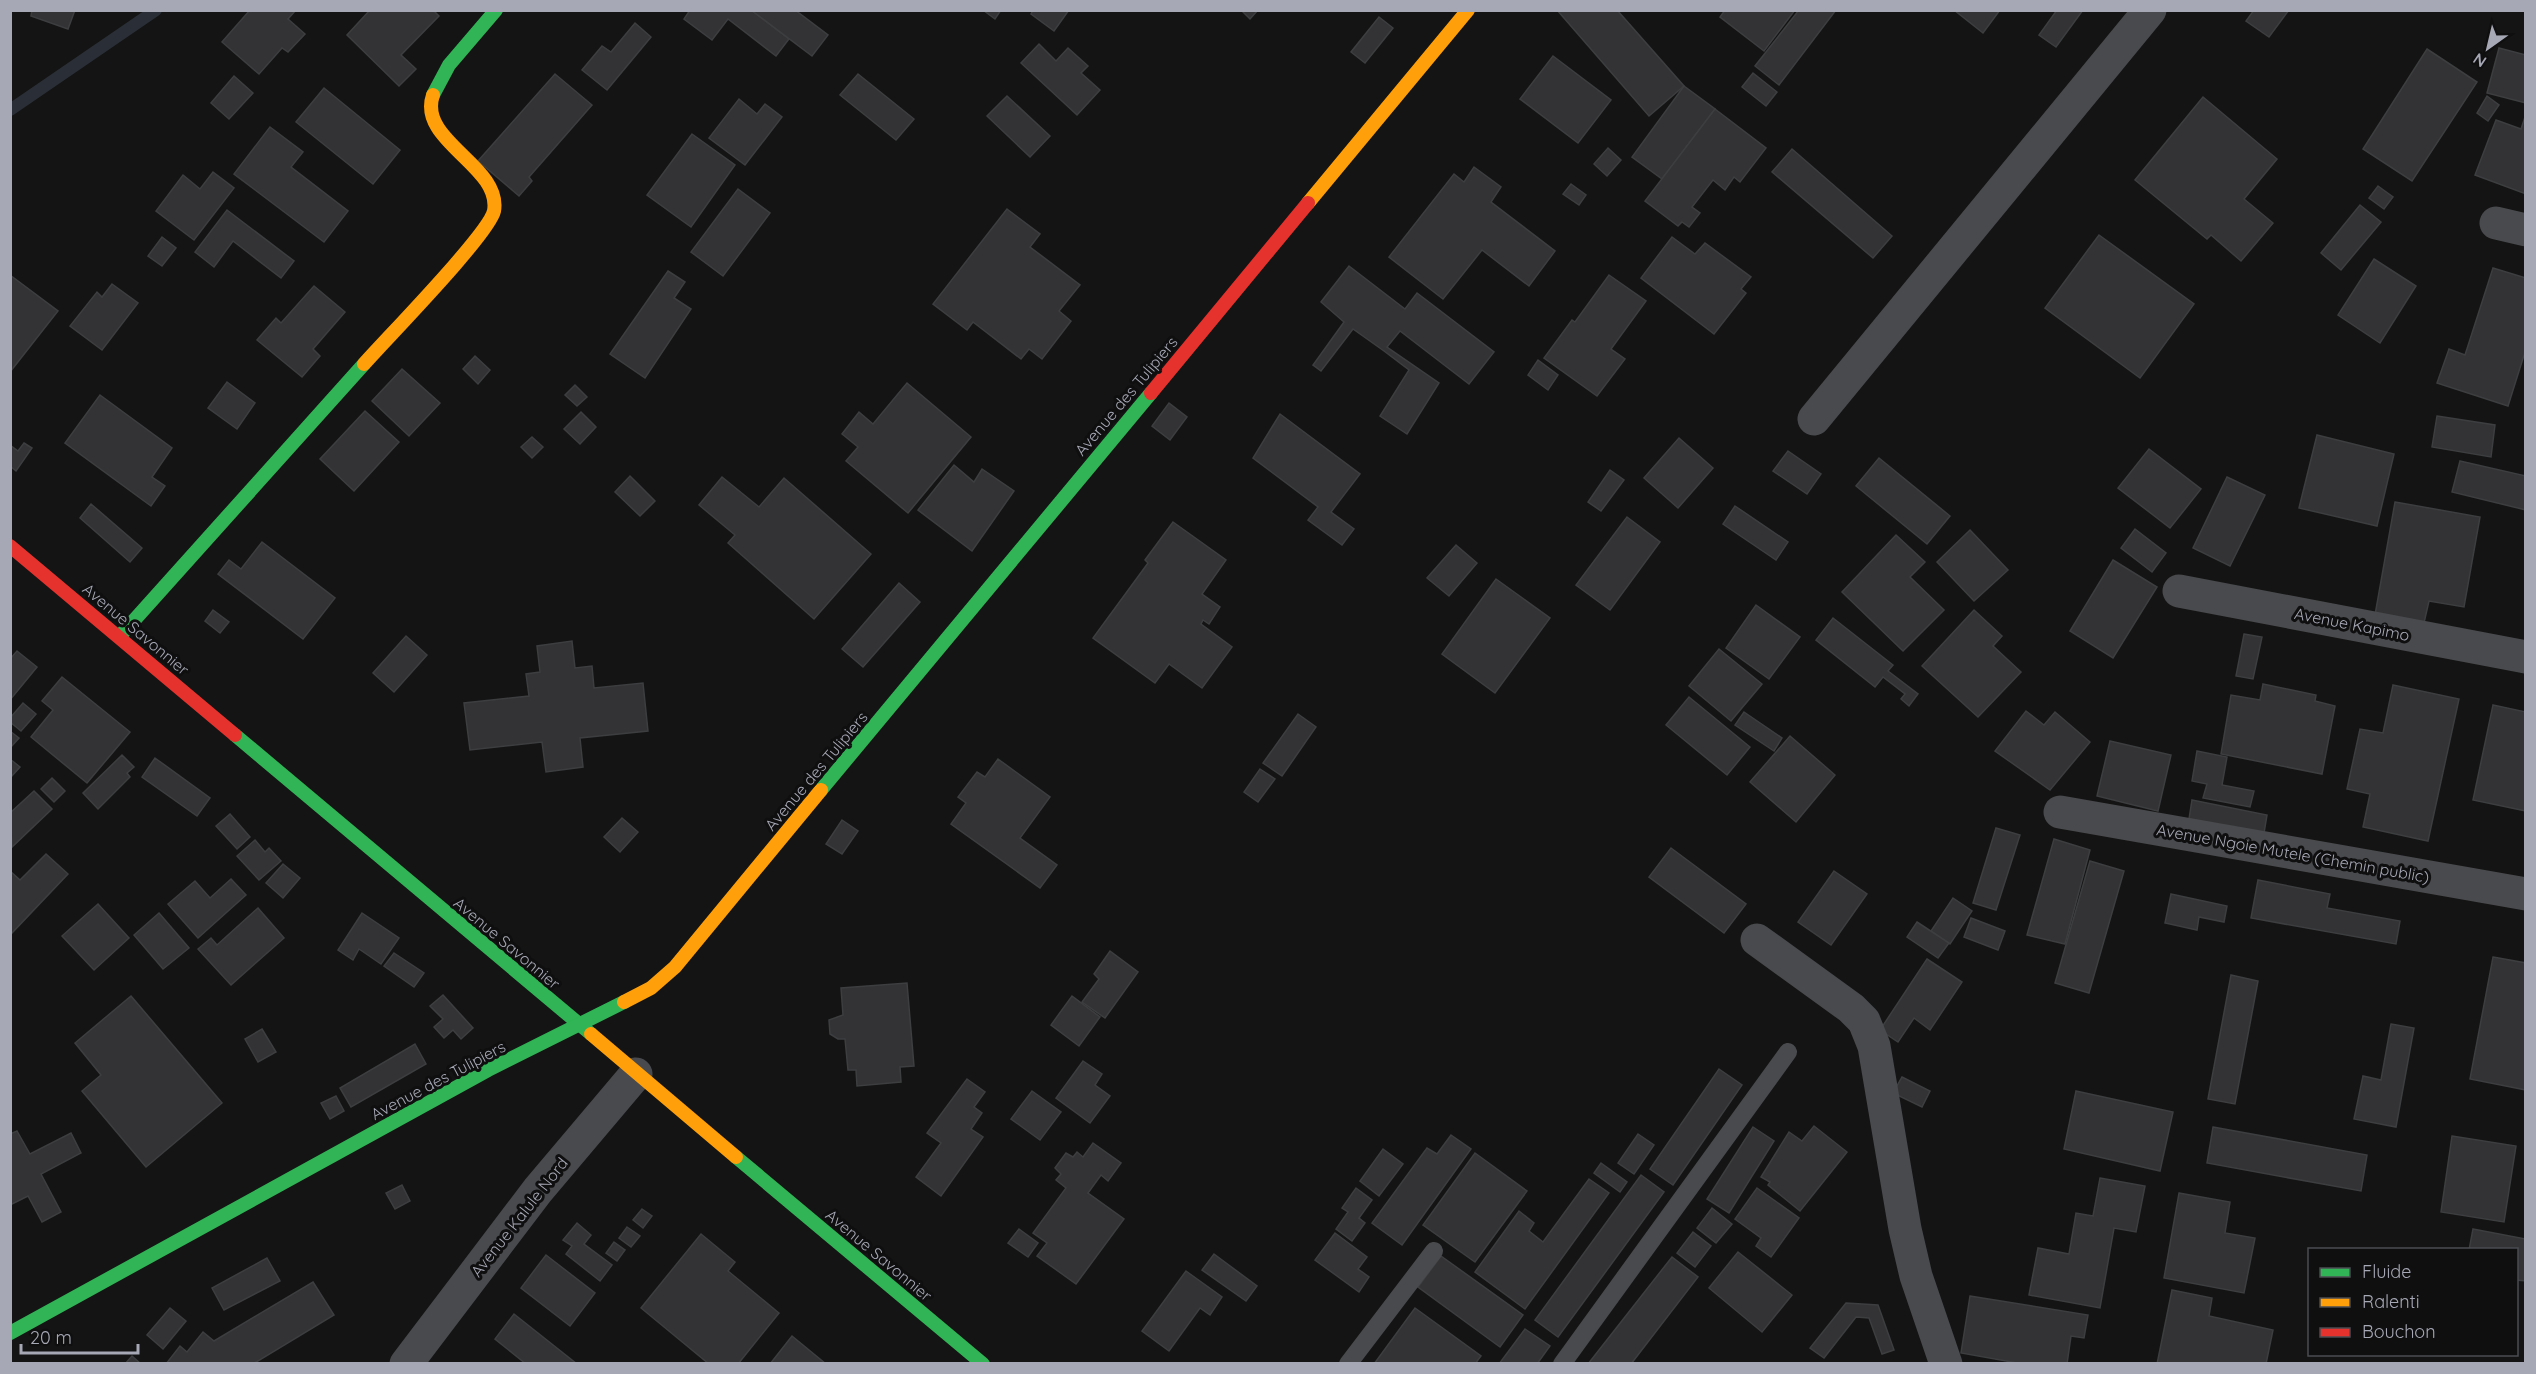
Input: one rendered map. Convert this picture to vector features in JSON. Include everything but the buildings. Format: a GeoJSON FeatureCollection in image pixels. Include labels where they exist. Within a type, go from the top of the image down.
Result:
{"type":"FeatureCollection","features":[{"type":"Feature","properties":{"kind":"street"},"geometry":{"type":"LineString","coordinates":[[120,636],[478,237],[486,225],[494,210],[493,198],[487,186],[436,124],[429,110],[434,92],[443,76],[459,53],[496,10]]}},
{"type":"Feature","properties":{"kind":"street","name":"Avenue des Tulipiers"},"geometry":{"type":"LineString","coordinates":[[10,1333],[488,1070],[580,1026],[651,988],[675,967],[1468,10]]}},
{"type":"Feature","properties":{"kind":"street"},"geometry":{"type":"LineString","coordinates":[[1814,419],[2150,10]]}},
{"type":"Feature","properties":{"kind":"street","name":"Avenue Savonnier"},"geometry":{"type":"LineString","coordinates":[[10,546],[120,636],[636,1074],[983,1364]]}},
{"type":"Feature","properties":{"kind":"street","name":"Avenue Kapimo"},"geometry":{"type":"LineString","coordinates":[[2179,591],[2526,657]]}},
{"type":"Feature","properties":{"kind":"street","name":"Avenue Ngoie Mutele (Chemin public)"},"geometry":{"type":"LineString","coordinates":[[2060,812],[2526,894]]}},
{"type":"Feature","properties":{"kind":"street"},"geometry":{"type":"LineString","coordinates":[[1757,940],[1851,1008],[1864,1022],[1870,1034],[1878,1065],[1905,1228],[1916,1276],[1946,1364]]}},
{"type":"Feature","properties":{"kind":"street","name":"Avenue Kalule Nord"},"geometry":{"type":"LineString","coordinates":[[406,1364],[538,1190],[636,1074]]}},
{"type":"Feature","properties":{"kind":"lane"},"geometry":{"type":"LineString","coordinates":[[1562,1364],[1788,1052]]}},
{"type":"Feature","properties":{"kind":"lane"},"geometry":{"type":"LineString","coordinates":[[1348,1364],[1434,1251]]}},
{"type":"Feature","properties":{"kind":"waterway"},"geometry":{"type":"LineString","coordinates":[[10,110],[156,10]]}},
{"type":"Feature","properties":{"kind":"traffic: fast"},"geometry":{"type":"LineString","coordinates":[[433,95],[449,65],[496,10]]}},
{"type":"Feature","properties":{"kind":"traffic: fast"},"geometry":{"type":"LineString","coordinates":[[120,636],[364,364]]}},
{"type":"Feature","properties":{"kind":"traffic: fast"},"geometry":{"type":"LineString","coordinates":[[821,790],[1151,393]]}},
{"type":"Feature","properties":{"kind":"traffic: fast"},"geometry":{"type":"LineString","coordinates":[[235,735],[591,1034]]}},
{"type":"Feature","properties":{"kind":"traffic: fast"},"geometry":{"type":"LineString","coordinates":[[10,1333],[488,1070],[624,1002]]}},
{"type":"Feature","properties":{"kind":"traffic: fast"},"geometry":{"type":"LineString","coordinates":[[736,1157],[983,1364]]}},
{"type":"Feature","properties":{"kind":"traffic: slow"},"geometry":{"type":"LineString","coordinates":[[1308,203],[1468,10]]}},
{"type":"Feature","properties":{"kind":"traffic: slow"},"geometry":{"type":"LineString","coordinates":[[364,364],[475,241],[494,211],[493,195],[486,180],[447,140],[437,126],[431,111],[433,95]]}},
{"type":"Feature","properties":{"kind":"traffic: slow"},"geometry":{"type":"LineString","coordinates":[[624,1002],[651,988],[675,967],[821,790]]}},
{"type":"Feature","properties":{"kind":"traffic: slow"},"geometry":{"type":"LineString","coordinates":[[591,1034],[736,1157]]}},
{"type":"Feature","properties":{"kind":"traffic: jam"},"geometry":{"type":"LineString","coordinates":[[1151,393],[1308,203]]}},
{"type":"Feature","properties":{"kind":"traffic: jam"},"geometry":{"type":"LineString","coordinates":[[10,546],[235,735]]}}]}
